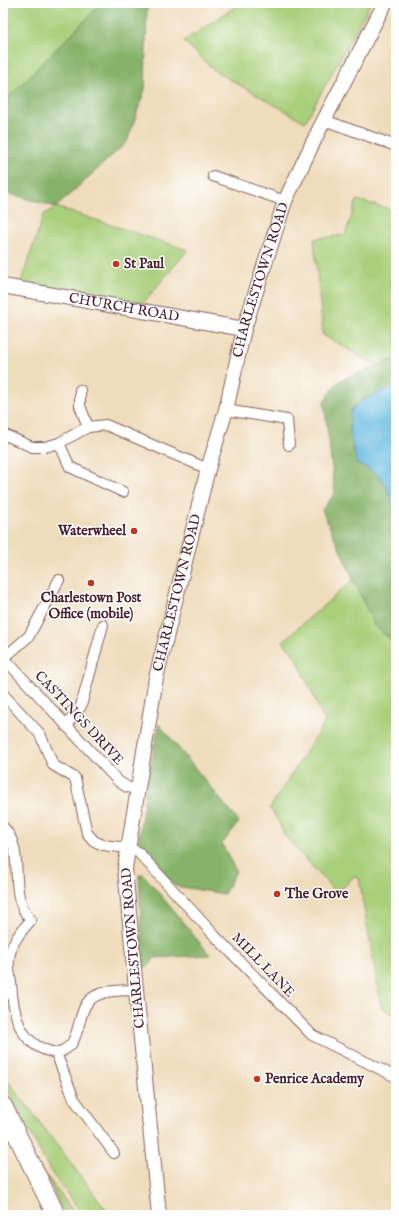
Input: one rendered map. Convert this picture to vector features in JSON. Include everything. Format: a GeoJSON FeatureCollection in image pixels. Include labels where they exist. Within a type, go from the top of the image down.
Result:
{"type":"FeatureCollection","features":[{"type":"Feature","properties":{"kind":"highway"},"geometry":{"type":"LineString","coordinates":[[3,1106],[56,1215]]}},
{"type":"Feature","properties":{"kind":"street","name":"CHARLESTOWN ROAD"},"geometry":{"type":"LineString","coordinates":[[160,1215],[136,990],[125,868],[156,678],[208,469],[226,410],[244,329],[285,201],[324,120],[385,3]]}},
{"type":"Feature","properties":{"kind":"street"},"geometry":{"type":"LineString","coordinates":[[324,120],[396,146]]}},
{"type":"Feature","properties":{"kind":"street"},"geometry":{"type":"LineString","coordinates":[[214,176],[285,201]]}},
{"type":"Feature","properties":{"kind":"street","name":"CHURCH ROAD"},"geometry":{"type":"LineString","coordinates":[[3,286],[244,329]]}},
{"type":"Feature","properties":{"kind":"street"},"geometry":{"type":"LineString","coordinates":[[80,390],[80,406],[88,427]]}},
{"type":"Feature","properties":{"kind":"street"},"geometry":{"type":"LineString","coordinates":[[226,410],[287,420],[289,445]]}},
{"type":"Feature","properties":{"kind":"street"},"geometry":{"type":"LineString","coordinates":[[3,434],[32,447],[45,447],[59,443],[88,427],[106,425],[208,469]]}},
{"type":"Feature","properties":{"kind":"street"},"geometry":{"type":"LineString","coordinates":[[59,443],[70,467],[124,492]]}},
{"type":"Feature","properties":{"kind":"street"},"geometry":{"type":"LineString","coordinates":[[4,657],[29,636],[59,580]]}},
{"type":"Feature","properties":{"kind":"street"},"geometry":{"type":"LineString","coordinates":[[66,726],[81,706],[103,625]]}},
{"type":"Feature","properties":{"kind":"street","name":"CASTINGS DRIVE"},"geometry":{"type":"LineString","coordinates":[[4,657],[118,781],[127,787],[138,790]]}},
{"type":"Feature","properties":{"kind":"street"},"geometry":{"type":"LineString","coordinates":[[3,694],[40,734],[53,765],[76,778],[87,833],[94,842],[103,845],[128,848]]}},
{"type":"Feature","properties":{"kind":"street"},"geometry":{"type":"LineString","coordinates":[[3,827],[16,850],[16,884],[20,904],[24,913],[31,920],[17,937],[9,958],[12,1001],[18,1024],[28,1038],[38,1049],[56,1053],[65,1050],[72,1043],[87,1003],[103,992],[136,990]]}},
{"type":"Feature","properties":{"kind":"street","name":"MILL LANE"},"geometry":{"type":"LineString","coordinates":[[128,848],[138,852],[215,936],[312,1035],[396,1077]]}},
{"type":"Feature","properties":{"kind":"street"},"geometry":{"type":"LineString","coordinates":[[56,1053],[74,1099],[114,1153]]}},
{"type":"Feature","properties":{"kind":"green space"},"geometry":{"type":"Polygon","coordinates":[[[3,3],[102,3],[3,103],[3,3]]]}},
{"type":"Feature","properties":{"kind":"green space"},"geometry":{"type":"Polygon","coordinates":[[[102,3],[149,3],[147,5],[145,89],[127,142],[56,207],[3,192],[3,103],[102,3]]]}},
{"type":"Feature","properties":{"kind":"green space"},"geometry":{"type":"Polygon","coordinates":[[[241,3],[371,3],[305,122],[215,71],[184,41],[241,3]]]}},
{"type":"Feature","properties":{"kind":"green space"},"geometry":{"type":"Polygon","coordinates":[[[357,200],[396,211],[396,359],[377,366],[323,335],[314,239],[345,235],[357,200]]]}},
{"type":"Feature","properties":{"kind":"green space"},"geometry":{"type":"Polygon","coordinates":[[[56,207],[188,250],[143,303],[21,282],[44,214],[56,207]]]}},
{"type":"Feature","properties":{"kind":"green space"},"geometry":{"type":"Polygon","coordinates":[[[396,359],[396,386],[376,394],[350,423],[357,464],[366,467],[379,476],[386,486],[396,516],[396,644],[374,625],[322,510],[335,493],[324,401],[339,381],[396,359]]]}},
{"type":"Feature","properties":{"kind":"green space"},"geometry":{"type":"Polygon","coordinates":[[[354,579],[374,625],[396,644],[396,1015],[381,1007],[359,878],[353,877],[337,894],[284,835],[279,822],[270,808],[325,722],[297,659],[283,641],[354,579]]]}},
{"type":"Feature","properties":{"kind":"green space"},"geometry":{"type":"Polygon","coordinates":[[[159,724],[239,822],[222,844],[236,871],[224,894],[175,886],[138,843],[146,788],[159,724]]]}},
{"type":"Feature","properties":{"kind":"green space"},"geometry":{"type":"Polygon","coordinates":[[[143,874],[210,955],[154,958],[151,964],[143,968],[139,875],[143,874]]]}},
{"type":"Feature","properties":{"kind":"green space"},"geometry":{"type":"Polygon","coordinates":[[[3,1074],[110,1215],[83,1215],[51,1172],[3,1081],[3,1074]]]}},
{"type":"Feature","properties":{"kind":"green space"},"geometry":{"type":"Polygon","coordinates":[[[46,1175],[76,1215],[65,1215],[46,1175]]]}},
{"type":"Feature","properties":{"kind":"water"},"geometry":{"type":"Polygon","coordinates":[[[396,386],[396,516],[386,486],[379,476],[357,464],[352,443],[350,418],[351,412],[358,404],[380,392],[396,386]]]}},
{"type":"Feature","properties":{"kind":"place","name":"St Paul"},"geometry":{"type":"Point","coordinates":[116,264]}},
{"type":"Feature","properties":{"kind":"place","name":"Waterwheel"},"geometry":{"type":"Point","coordinates":[134,531]}},
{"type":"Feature","properties":{"kind":"place","name":"Charlestown Post Office (mobile)"},"geometry":{"type":"Point","coordinates":[91,583]}},
{"type":"Feature","properties":{"kind":"place","name":"The Grove"},"geometry":{"type":"Point","coordinates":[277,894]}},
{"type":"Feature","properties":{"kind":"place","name":"Penrice Academy"},"geometry":{"type":"Point","coordinates":[257,1079]}}]}
